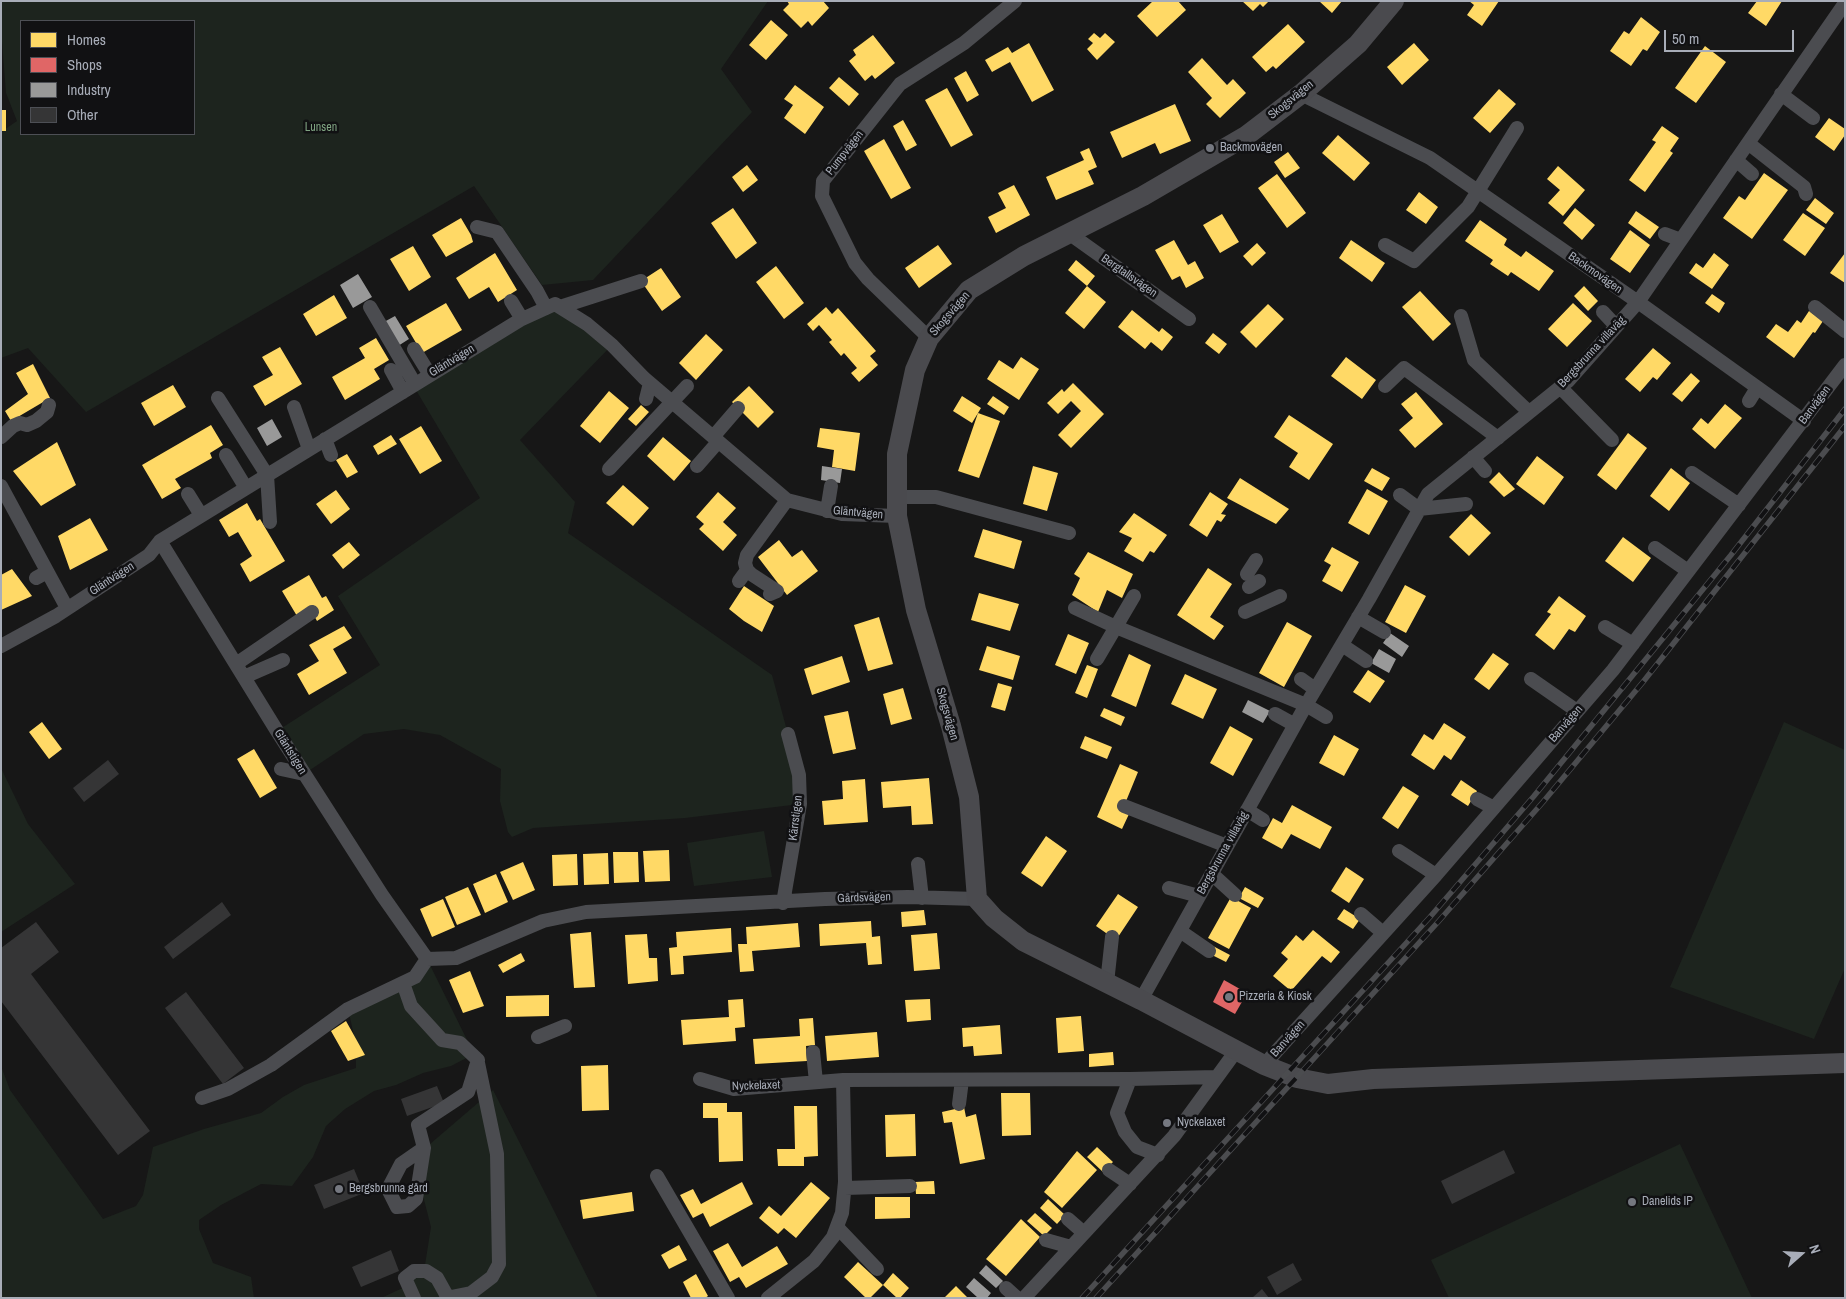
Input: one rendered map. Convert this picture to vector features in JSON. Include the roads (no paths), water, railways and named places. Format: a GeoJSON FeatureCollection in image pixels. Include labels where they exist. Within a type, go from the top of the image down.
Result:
{"type":"FeatureCollection","features":[{"type":"Feature","properties":{"kind":"street","name":"Pumpvägen"},"geometry":{"type":"LineString","coordinates":[[929,338],[868,279],[855,263],[822,196],[823,181],[900,84],[964,43],[1015,1]]}},
{"type":"Feature","properties":{"kind":"street","name":"Skogsvägen"},"geometry":{"type":"LineString","coordinates":[[977,899],[969,797],[951,726],[916,610],[897,506],[897,454],[914,370],[929,338],[968,290],[1024,256],[1143,196],[1246,136],[1301,94],[1358,44],[1394,1]]}},
{"type":"Feature","properties":{"kind":"street","name":"Bergsbrunna villaväg"},"geometry":{"type":"LineString","coordinates":[[1141,1000],[1306,705],[1428,494],[1560,387],[1638,302],[1845,3]]}},
{"type":"Feature","properties":{"kind":"street","name":"Backmovägen"},"geometry":{"type":"LineString","coordinates":[[1301,94],[1430,158],[1638,302],[1804,421]]}},
{"type":"Feature","properties":{"kind":"street"},"geometry":{"type":"LineString","coordinates":[[1782,94],[1813,118]]}},
{"type":"Feature","properties":{"kind":"street"},"geometry":{"type":"LineString","coordinates":[[1385,245],[1414,261],[1468,208],[1517,128]]}},
{"type":"Feature","properties":{"kind":"street"},"geometry":{"type":"LineString","coordinates":[[1748,143],[1804,187],[1806,194]]}},
{"type":"Feature","properties":{"kind":"street"},"geometry":{"type":"LineString","coordinates":[[1736,160],[1752,174]]}},
{"type":"Feature","properties":{"kind":"street"},"geometry":{"type":"LineString","coordinates":[[477,227],[498,232],[546,308]]}},
{"type":"Feature","properties":{"kind":"street","name":"Bergtallsvägen"},"geometry":{"type":"LineString","coordinates":[[1070,234],[1189,319]]}},
{"type":"Feature","properties":{"kind":"street"},"geometry":{"type":"LineString","coordinates":[[1665,234],[1681,240]]}},
{"type":"Feature","properties":{"kind":"street"},"geometry":{"type":"LineString","coordinates":[[560,308],[641,281]]}},
{"type":"Feature","properties":{"kind":"street"},"geometry":{"type":"LineString","coordinates":[[511,301],[522,319]]}},
{"type":"Feature","properties":{"kind":"street","name":"Gläntvägen"},"geometry":{"type":"LineString","coordinates":[[1,646],[67,608],[149,554],[160,541],[325,439],[522,319],[555,304],[587,324],[612,345],[672,403],[787,500],[842,514],[897,506],[936,497],[1069,533]]}},
{"type":"Feature","properties":{"kind":"street"},"geometry":{"type":"LineString","coordinates":[[370,307],[409,388]]}},
{"type":"Feature","properties":{"kind":"street"},"geometry":{"type":"LineString","coordinates":[[1815,307],[1845,331]]}},
{"type":"Feature","properties":{"kind":"street"},"geometry":{"type":"LineString","coordinates":[[1603,312],[1616,326]]}},
{"type":"Feature","properties":{"kind":"street"},"geometry":{"type":"LineString","coordinates":[[1461,316],[1474,360],[1529,412]]}},
{"type":"Feature","properties":{"kind":"street"},"geometry":{"type":"LineString","coordinates":[[414,349],[430,375]]}},
{"type":"Feature","properties":{"kind":"street","name":"Banvägen"},"geometry":{"type":"LineString","coordinates":[[1264,1065],[1347,966],[1383,933],[1613,670],[1845,365]]}},
{"type":"Feature","properties":{"kind":"street"},"geometry":{"type":"LineString","coordinates":[[1385,386],[1404,368],[1498,438]]}},
{"type":"Feature","properties":{"kind":"street"},"geometry":{"type":"LineString","coordinates":[[391,370],[409,388]]}},
{"type":"Feature","properties":{"kind":"street"},"geometry":{"type":"LineString","coordinates":[[646,399],[650,383]]}},
{"type":"Feature","properties":{"kind":"street"},"geometry":{"type":"LineString","coordinates":[[609,468],[686,386]]}},
{"type":"Feature","properties":{"kind":"street"},"geometry":{"type":"LineString","coordinates":[[1560,387],[1612,440]]}},
{"type":"Feature","properties":{"kind":"street"},"geometry":{"type":"LineString","coordinates":[[1749,401],[1757,388]]}},
{"type":"Feature","properties":{"kind":"street"},"geometry":{"type":"LineString","coordinates":[[218,398],[267,475],[270,522]]}},
{"type":"Feature","properties":{"kind":"street"},"geometry":{"type":"LineString","coordinates":[[1,437],[13,426],[20,423],[27,424],[36,420],[47,412],[49,405]]}},
{"type":"Feature","properties":{"kind":"street"},"geometry":{"type":"LineString","coordinates":[[294,407],[308,450]]}},
{"type":"Feature","properties":{"kind":"street"},"geometry":{"type":"LineString","coordinates":[[697,466],[738,408]]}},
{"type":"Feature","properties":{"kind":"street"},"geometry":{"type":"LineString","coordinates":[[325,439],[331,455]]}},
{"type":"Feature","properties":{"kind":"street"},"geometry":{"type":"LineString","coordinates":[[226,455],[246,488]]}},
{"type":"Feature","properties":{"kind":"street"},"geometry":{"type":"LineString","coordinates":[[1473,457],[1485,471]]}},
{"type":"Feature","properties":{"kind":"street"},"geometry":{"type":"LineString","coordinates":[[1692,473],[1739,505]]}},
{"type":"Feature","properties":{"kind":"street"},"geometry":{"type":"LineString","coordinates":[[1,486],[42,575],[67,608]]}},
{"type":"Feature","properties":{"kind":"street"},"geometry":{"type":"LineString","coordinates":[[827,510],[831,486]]}},
{"type":"Feature","properties":{"kind":"street"},"geometry":{"type":"LineString","coordinates":[[188,494],[202,515]]}},
{"type":"Feature","properties":{"kind":"street"},"geometry":{"type":"LineString","coordinates":[[1400,494],[1419,509],[1466,504]]}},
{"type":"Feature","properties":{"kind":"street"},"geometry":{"type":"LineString","coordinates":[[770,594],[778,591],[743,575],[745,563],[747,556],[766,537],[787,500]]}},
{"type":"Feature","properties":{"kind":"street","name":"Gläntstigen"},"geometry":{"type":"LineString","coordinates":[[160,541],[304,774],[382,895],[427,959]]}},
{"type":"Feature","properties":{"kind":"street"},"geometry":{"type":"LineString","coordinates":[[1655,548],[1688,572]]}},
{"type":"Feature","properties":{"kind":"street"},"geometry":{"type":"LineString","coordinates":[[1251,581],[1256,560]]}},
{"type":"Feature","properties":{"kind":"street"},"geometry":{"type":"LineString","coordinates":[[1097,659],[1134,596]]}},
{"type":"Feature","properties":{"kind":"street"},"geometry":{"type":"LineString","coordinates":[[1245,612],[1280,596]]}},
{"type":"Feature","properties":{"kind":"street"},"geometry":{"type":"LineString","coordinates":[[1075,608],[1116,627],[1306,705],[1326,717]]}},
{"type":"Feature","properties":{"kind":"street"},"geometry":{"type":"LineString","coordinates":[[236,664],[312,612]]}},
{"type":"Feature","properties":{"kind":"street"},"geometry":{"type":"LineString","coordinates":[[1358,617],[1384,632]]}},
{"type":"Feature","properties":{"kind":"street"},"geometry":{"type":"LineString","coordinates":[[1605,627],[1633,644]]}},
{"type":"Feature","properties":{"kind":"street"},"geometry":{"type":"LineString","coordinates":[[1342,645],[1366,661]]}},
{"type":"Feature","properties":{"kind":"street"},"geometry":{"type":"LineString","coordinates":[[244,678],[283,660]]}},
{"type":"Feature","properties":{"kind":"street"},"geometry":{"type":"LineString","coordinates":[[1301,679],[1316,689]]}},
{"type":"Feature","properties":{"kind":"street"},"geometry":{"type":"LineString","coordinates":[[1531,680],[1577,711]]}},
{"type":"Feature","properties":{"kind":"street"},"geometry":{"type":"LineString","coordinates":[[1275,714],[1295,725]]}},
{"type":"Feature","properties":{"kind":"street","name":"Kärrstigen"},"geometry":{"type":"LineString","coordinates":[[783,903],[800,804],[799,775],[788,734]]}},
{"type":"Feature","properties":{"kind":"street"},"geometry":{"type":"LineString","coordinates":[[281,770],[304,774]]}},
{"type":"Feature","properties":{"kind":"street"},"geometry":{"type":"LineString","coordinates":[[1477,799],[1494,808]]}},
{"type":"Feature","properties":{"kind":"street"},"geometry":{"type":"LineString","coordinates":[[1124,806],[1227,846]]}},
{"type":"Feature","properties":{"kind":"street"},"geometry":{"type":"LineString","coordinates":[[1247,810],[1263,820]]}},
{"type":"Feature","properties":{"kind":"street"},"geometry":{"type":"LineString","coordinates":[[1398,850],[1436,874]]}},
{"type":"Feature","properties":{"kind":"street"},"geometry":{"type":"LineString","coordinates":[[918,864],[922,898]]}},
{"type":"Feature","properties":{"kind":"street"},"geometry":{"type":"LineString","coordinates":[[1212,874],[1235,895]]}},
{"type":"Feature","properties":{"kind":"street"},"geometry":{"type":"LineString","coordinates":[[1169,888],[1199,896]]}},
{"type":"Feature","properties":{"kind":"street"},"geometry":{"type":"LineString","coordinates":[[977,899],[994,918],[1023,942],[1141,1000],[1264,1065],[1297,1078],[1328,1084],[1373,1079],[1845,1063]]}},
{"type":"Feature","properties":{"kind":"street","name":"Gårdsvägen"},"geometry":{"type":"LineString","coordinates":[[427,959],[456,958],[536,924],[586,912],[825,900],[977,899]]}},
{"type":"Feature","properties":{"kind":"street"},"geometry":{"type":"LineString","coordinates":[[1361,914],[1383,933]]}},
{"type":"Feature","properties":{"kind":"street"},"geometry":{"type":"LineString","coordinates":[[1180,931],[1209,951]]}},
{"type":"Feature","properties":{"kind":"street"},"geometry":{"type":"LineString","coordinates":[[1107,983],[1112,937]]}},
{"type":"Feature","properties":{"kind":"street"},"geometry":{"type":"LineString","coordinates":[[202,1098],[228,1089],[271,1065],[348,1009],[415,977],[427,959]]}},
{"type":"Feature","properties":{"kind":"street"},"geometry":{"type":"LineString","coordinates":[[403,983],[411,1006],[442,1040],[460,1043],[478,1060],[498,1154],[499,1264],[492,1277],[471,1293],[447,1297],[438,1278],[426,1271],[414,1271],[405,1278],[414,1298]]}},
{"type":"Feature","properties":{"kind":"street"},"geometry":{"type":"LineString","coordinates":[[538,1037],[565,1026]]}},
{"type":"Feature","properties":{"kind":"street"},"geometry":{"type":"LineString","coordinates":[[1024,1298],[1158,1155],[1236,1051]]}},
{"type":"Feature","properties":{"kind":"street"},"geometry":{"type":"LineString","coordinates":[[812,1052],[816,1082]]}},
{"type":"Feature","properties":{"kind":"street"},"geometry":{"type":"LineString","coordinates":[[424,1148],[418,1125],[468,1092],[478,1060]]}},
{"type":"Feature","properties":{"kind":"street","name":"Nyckelaxet"},"geometry":{"type":"LineString","coordinates":[[700,1079],[734,1089],[842,1080],[1216,1077]]}},
{"type":"Feature","properties":{"kind":"street"},"geometry":{"type":"LineString","coordinates":[[1130,1079],[1117,1113],[1125,1132],[1137,1147],[1158,1155]]}},
{"type":"Feature","properties":{"kind":"street"},"geometry":{"type":"LineString","coordinates":[[768,1298],[814,1261],[833,1237],[842,1213],[845,1188],[842,1080]]}},
{"type":"Feature","properties":{"kind":"street"},"geometry":{"type":"LineString","coordinates":[[959,1104],[962,1080]]}},
{"type":"Feature","properties":{"kind":"street"},"geometry":{"type":"LineString","coordinates":[[1109,1170],[1130,1184]]}},
{"type":"Feature","properties":{"kind":"street"},"geometry":{"type":"LineString","coordinates":[[657,1176],[728,1298]]}},
{"type":"Feature","properties":{"kind":"street"},"geometry":{"type":"LineString","coordinates":[[845,1188],[910,1186]]}},
{"type":"Feature","properties":{"kind":"street"},"geometry":{"type":"LineString","coordinates":[[1068,1219],[1084,1233]]}},
{"type":"Feature","properties":{"kind":"street"},"geometry":{"type":"LineString","coordinates":[[837,1227],[877,1269]]}},
{"type":"Feature","properties":{"kind":"street"},"geometry":{"type":"LineString","coordinates":[[1046,1240],[1071,1247]]}},
{"type":"Feature","properties":{"kind":"street"},"geometry":{"type":"LineString","coordinates":[[1006,1288],[1017,1298]]}},
{"type":"Feature","properties":{"kind":"railway"},"geometry":{"type":"LineString","coordinates":[[1082,1298],[1430,917],[1534,796],[1731,555],[1845,409]]}},
{"type":"Feature","properties":{"kind":"railway"},"geometry":{"type":"LineString","coordinates":[[1096,1298],[1438,922],[1543,802],[1643,682],[1845,426]]}},
{"type":"Feature","properties":{"kind":"place","name":"Backmovägen"},"geometry":{"type":"Point","coordinates":[1210,148]}},
{"type":"Feature","properties":{"kind":"place","name":"Pizzeria & Kiosk"},"geometry":{"type":"Point","coordinates":[1229,997]}},
{"type":"Feature","properties":{"kind":"place","name":"Nyckelaxet"},"geometry":{"type":"Point","coordinates":[1167,1123]}},
{"type":"Feature","properties":{"kind":"place","name":"Bergsbrunna gård"},"geometry":{"type":"Point","coordinates":[339,1189]}},
{"type":"Feature","properties":{"kind":"place","name":"Danelids IP"},"geometry":{"type":"Point","coordinates":[1632,1202]}},
{"type":"Feature","properties":{"kind":"park label","name":"Lunsen"},"geometry":{"type":"Point","coordinates":[321,128]}}]}
